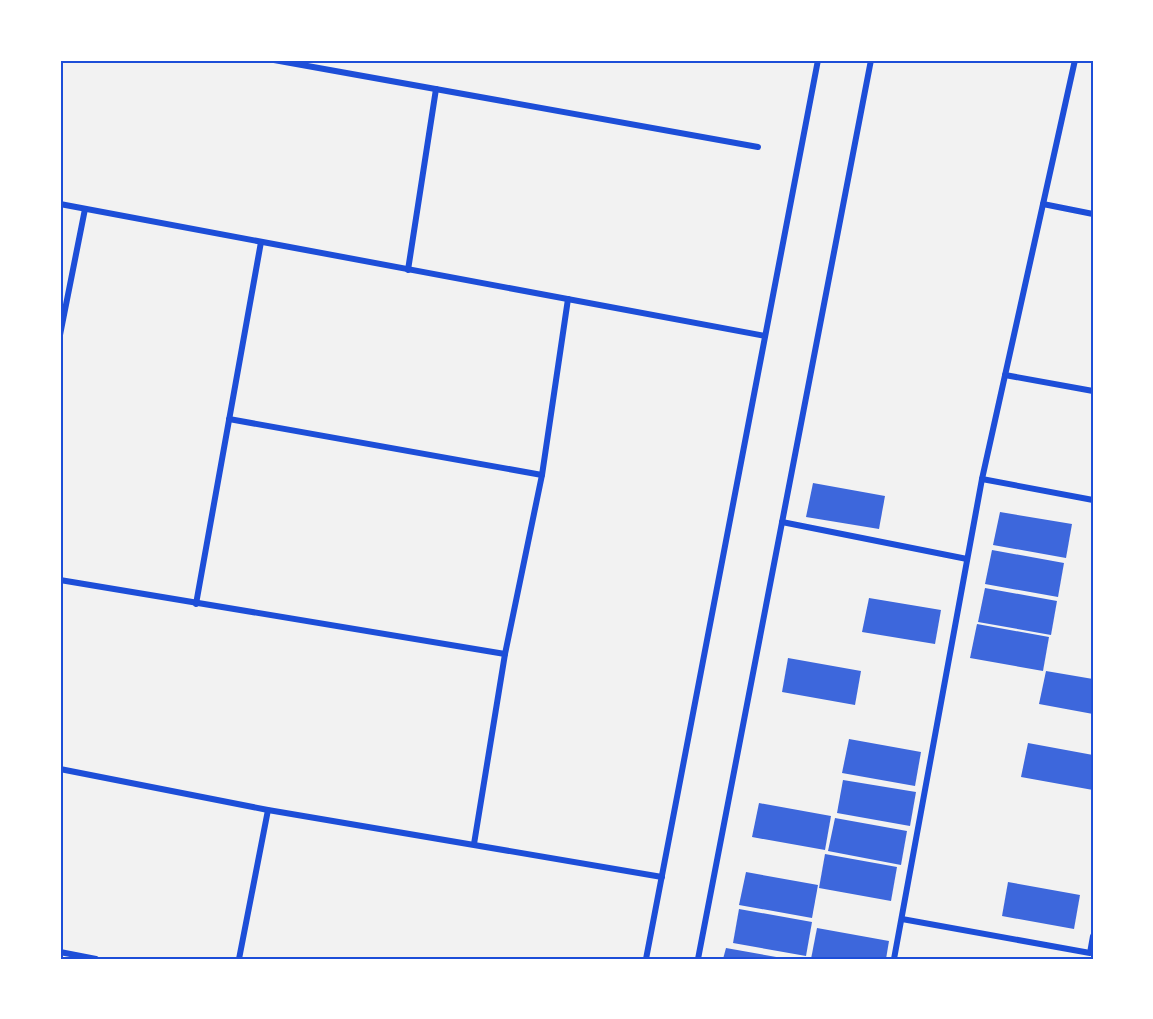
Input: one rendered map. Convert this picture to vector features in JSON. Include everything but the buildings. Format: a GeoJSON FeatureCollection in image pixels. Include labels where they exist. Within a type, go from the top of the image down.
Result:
{"type":"FeatureCollection","features":[{"type":"Feature","properties":{"kind":"street"},"geometry":{"type":"LineString","coordinates":[[274,60],[758,147]]}},
{"type":"Feature","properties":{"kind":"street"},"geometry":{"type":"LineString","coordinates":[[646,959],[818,60]]}},
{"type":"Feature","properties":{"kind":"street"},"geometry":{"type":"LineString","coordinates":[[698,959],[871,60]]}},
{"type":"Feature","properties":{"kind":"street"},"geometry":{"type":"LineString","coordinates":[[894,959],[982,479],[1074,60]]}},
{"type":"Feature","properties":{"kind":"street"},"geometry":{"type":"LineString","coordinates":[[408,270],[436,89]]}},
{"type":"Feature","properties":{"kind":"street"},"geometry":{"type":"LineString","coordinates":[[60,204],[765,336]]}},
{"type":"Feature","properties":{"kind":"street"},"geometry":{"type":"LineString","coordinates":[[1042,204],[1093,214]]}},
{"type":"Feature","properties":{"kind":"street"},"geometry":{"type":"LineString","coordinates":[[60,335],[85,209]]}},
{"type":"Feature","properties":{"kind":"street"},"geometry":{"type":"LineString","coordinates":[[196,604],[261,242]]}},
{"type":"Feature","properties":{"kind":"street"},"geometry":{"type":"LineString","coordinates":[[474,844],[505,654],[542,475],[568,299]]}},
{"type":"Feature","properties":{"kind":"street"},"geometry":{"type":"LineString","coordinates":[[1005,375],[1093,391]]}},
{"type":"Feature","properties":{"kind":"street"},"geometry":{"type":"LineString","coordinates":[[229,419],[542,475]]}},
{"type":"Feature","properties":{"kind":"street"},"geometry":{"type":"LineString","coordinates":[[982,479],[1093,500]]}},
{"type":"Feature","properties":{"kind":"street"},"geometry":{"type":"LineString","coordinates":[[782,522],[967,560]]}},
{"type":"Feature","properties":{"kind":"street"},"geometry":{"type":"LineString","coordinates":[[60,580],[505,654]]}},
{"type":"Feature","properties":{"kind":"street"},"geometry":{"type":"LineString","coordinates":[[60,769],[268,810],[662,877]]}},
{"type":"Feature","properties":{"kind":"street"},"geometry":{"type":"LineString","coordinates":[[239,959],[268,810]]}},
{"type":"Feature","properties":{"kind":"street"},"geometry":{"type":"LineString","coordinates":[[902,920],[1092,953],[1093,936]]}},
{"type":"Feature","properties":{"kind":"street"},"geometry":{"type":"LineString","coordinates":[[60,952],[96,959]]}}]}
